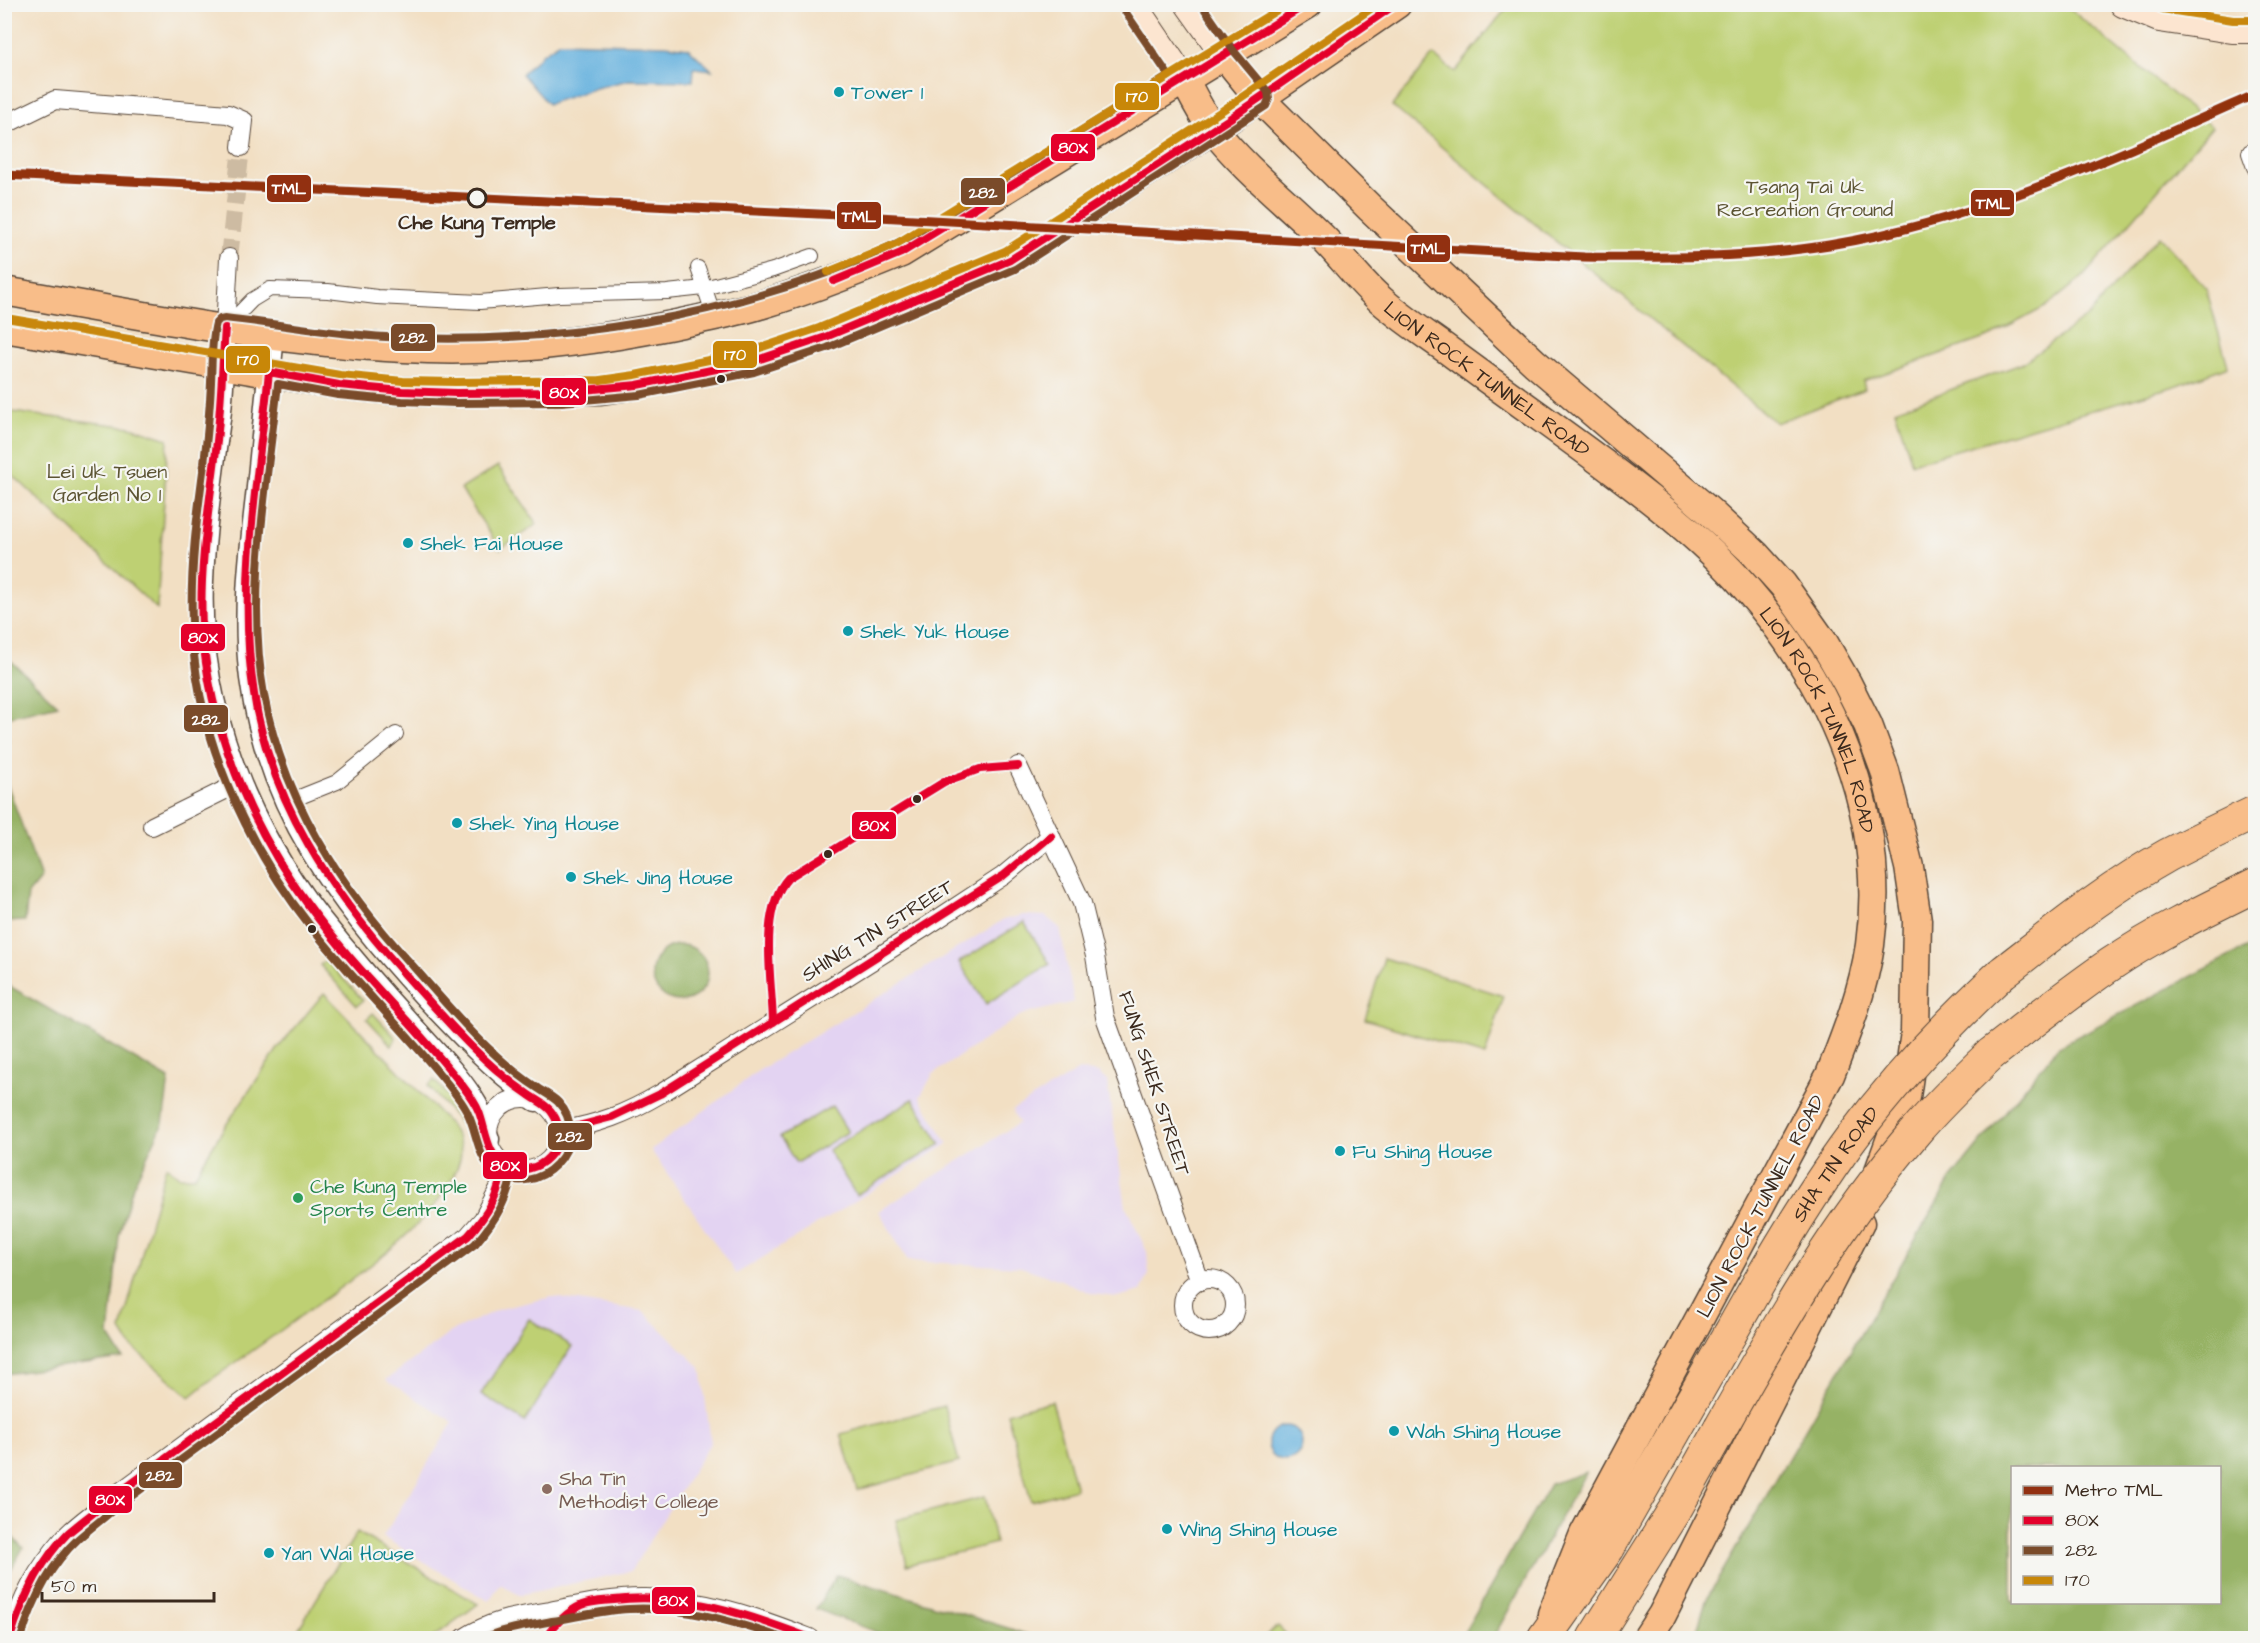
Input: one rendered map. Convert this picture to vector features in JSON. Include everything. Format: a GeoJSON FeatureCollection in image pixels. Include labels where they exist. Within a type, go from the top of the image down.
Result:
{"type":"FeatureCollection","features":[{"type":"Feature","properties":{"kind":"highway","name":"SHA TIN ROAD"},"geometry":{"type":"LineString","coordinates":[[1543,1638],[1608,1548],[1791,1229],[1851,1139],[1910,1066],[2002,973],[2064,925],[2120,885],[2167,856],[2256,812]]}},
{"type":"Feature","properties":{"kind":"highway","name":"SHA TIN ROAD"},"geometry":{"type":"LineString","coordinates":[[1594,1638],[1677,1506],[1801,1289],[1840,1230],[1916,1131],[1991,1054],[2113,962],[2157,936],[2256,885]]}},
{"type":"Feature","properties":{"kind":"main road","name":"LION ROCK TUNNEL ROAD"},"geometry":{"type":"LineString","coordinates":[[1133,4],[1184,79],[1213,129],[1282,201],[1322,237],[1380,299],[1636,488],[1686,530],[1748,589],[1779,629],[1817,687],[1846,749],[1861,799],[1872,869],[1873,909],[1870,944],[1856,1010],[1830,1075],[1584,1534],[1543,1638]]}},
{"type":"Feature","properties":{"kind":"main road","name":"LION ROCK TUNNEL ROAD"},"geometry":{"type":"LineString","coordinates":[[1188,4],[1225,56],[1259,98],[1319,160],[1535,363],[1728,528],[1784,585],[1811,623],[1847,683],[1878,753],[1898,815],[1917,920],[1915,1032],[1906,1097],[1860,1223],[1662,1615],[1647,1638]]}},
{"type":"Feature","properties":{"kind":"main road"},"geometry":{"type":"LineString","coordinates":[[4,291],[152,318],[405,348],[467,349],[555,343],[655,329],[760,305],[828,283],[901,253],[1308,4]]}},
{"type":"Feature","properties":{"kind":"main road"},"geometry":{"type":"LineString","coordinates":[[4,328],[339,385],[402,391],[562,392],[636,385],[751,362],[823,338],[1010,260],[1213,129],[1397,4]]}},
{"type":"Feature","properties":{"kind":"main road"},"geometry":{"type":"LineString","coordinates":[[2123,4],[2159,19],[2232,30],[2256,30]]}},
{"type":"Feature","properties":{"kind":"street"},"geometry":{"type":"LineString","coordinates":[[4,125],[55,100],[228,114],[244,121],[241,147]]}},
{"type":"Feature","properties":{"kind":"street"},"geometry":{"type":"LineString","coordinates":[[225,328],[252,300],[270,289],[480,302],[559,295],[668,292],[704,288],[773,270],[812,256]]}},
{"type":"Feature","properties":{"kind":"street"},"geometry":{"type":"LineString","coordinates":[[229,258],[219,417],[204,542],[202,624],[210,690],[224,743],[258,821],[300,892],[381,992],[449,1068],[476,1105],[495,1157],[502,1164],[524,1169],[531,1168],[545,1162],[555,1151],[559,1131],[552,1112],[507,1079],[474,1048],[402,971],[353,913],[317,862],[276,779],[261,733],[251,677],[247,618],[252,538],[273,334]]}},
{"type":"Feature","properties":{"kind":"street"},"geometry":{"type":"LineString","coordinates":[[698,268],[714,316]]}},
{"type":"Feature","properties":{"kind":"street"},"geometry":{"type":"LineString","coordinates":[[288,802],[337,782],[396,734]]}},
{"type":"Feature","properties":{"kind":"street","name":"FUNG SHEK STREET"},"geometry":{"type":"LineString","coordinates":[[1018,766],[1082,903],[1095,956],[1105,1017],[1200,1281]]}},
{"type":"Feature","properties":{"kind":"street"},"geometry":{"type":"LineString","coordinates":[[152,826],[240,783]]}},
{"type":"Feature","properties":{"kind":"street","name":"SHING TIN STREET"},"geometry":{"type":"LineString","coordinates":[[559,1131],[594,1125],[621,1115],[660,1094],[1003,876],[1051,836]]}},
{"type":"Feature","properties":{"kind":"street"},"geometry":{"type":"LineString","coordinates":[[488,1139],[490,1121],[503,1105],[523,1098],[536,1100]]}},
{"type":"Feature","properties":{"kind":"street"},"geometry":{"type":"LineString","coordinates":[[10,1638],[18,1608],[37,1573],[66,1536],[108,1501],[468,1236],[483,1218],[501,1185],[502,1164]]}},
{"type":"Feature","properties":{"kind":"street"},"geometry":{"type":"LineString","coordinates":[[464,1638],[489,1624],[512,1617],[613,1599],[642,1598],[683,1600],[726,1610],[810,1638]]}},
{"type":"Feature","properties":{"kind":"shaded area"},"geometry":{"type":"Polygon","coordinates":[[[1023,915],[1045,916],[1060,928],[1074,1002],[1021,1015],[933,1074],[920,1097],[948,1144],[736,1274],[651,1150],[758,1071],[1003,920],[1023,915]]]}},
{"type":"Feature","properties":{"kind":"shaded area"},"geometry":{"type":"Polygon","coordinates":[[[1079,1070],[1098,1073],[1107,1081],[1126,1207],[1147,1252],[1149,1274],[1141,1291],[1117,1297],[1093,1294],[1061,1280],[1021,1267],[908,1261],[879,1211],[1019,1123],[1012,1110],[1079,1070]]]}},
{"type":"Feature","properties":{"kind":"shaded area","name":"Sha Tin Methodist College"},"geometry":{"type":"Polygon","coordinates":[[[552,1297],[643,1311],[701,1368],[711,1442],[631,1571],[519,1595],[500,1584],[489,1601],[383,1537],[453,1422],[386,1380],[451,1332],[499,1309],[552,1297]]]}},
{"type":"Feature","properties":{"kind":"green space","name":"Tsang Tai Uk Recreation Ground"},"geometry":{"type":"Polygon","coordinates":[[[2064,4],[2212,127],[2083,277],[2047,306],[1991,336],[1863,381],[1865,389],[1776,423],[1392,106],[1433,55],[1455,72],[1509,5],[2064,4]]]}},
{"type":"Feature","properties":{"kind":"green space"},"geometry":{"type":"Polygon","coordinates":[[[2159,236],[2206,288],[2228,366],[2178,385],[1912,463],[1895,410],[2021,364],[2088,316],[2159,236]]]}},
{"type":"Feature","properties":{"kind":"green space","name":"Lei Uk Tsuen Garden No 1"},"geometry":{"type":"Polygon","coordinates":[[[4,411],[131,427],[168,439],[157,609],[5,468],[4,411]]]}},
{"type":"Feature","properties":{"kind":"green space"},"geometry":{"type":"Polygon","coordinates":[[[498,466],[537,524],[500,549],[461,489],[498,466]]]}},
{"type":"Feature","properties":{"kind":"green space"},"geometry":{"type":"Polygon","coordinates":[[[4,658],[11,661],[58,705],[6,717],[7,784],[41,878],[28,894],[25,921],[5,922],[4,658]]]}},
{"type":"Feature","properties":{"kind":"green space"},"geometry":{"type":"Polygon","coordinates":[[[1024,922],[1050,964],[986,1004],[959,962],[1024,922]]]}},
{"type":"Feature","properties":{"kind":"green space"},"geometry":{"type":"Polygon","coordinates":[[[2255,943],[2255,1638],[1695,1638],[1706,1600],[1950,1180],[2059,1046],[2255,943]]]}},
{"type":"Feature","properties":{"kind":"green space"},"geometry":{"type":"Polygon","coordinates":[[[680,945],[700,953],[708,973],[700,993],[680,1001],[660,993],[652,973],[660,953],[680,945]]]}},
{"type":"Feature","properties":{"kind":"green space"},"geometry":{"type":"Polygon","coordinates":[[[1384,958],[1504,996],[1485,1056],[1365,1019],[1384,958]]]}},
{"type":"Feature","properties":{"kind":"green space"},"geometry":{"type":"Polygon","coordinates":[[[326,960],[363,1000],[357,1006],[320,965],[326,960]]]}},
{"type":"Feature","properties":{"kind":"green space"},"geometry":{"type":"Polygon","coordinates":[[[4,983],[169,1079],[163,1123],[133,1186],[119,1235],[109,1336],[123,1358],[5,1374],[4,983]]]}},
{"type":"Feature","properties":{"kind":"green space","name":"Che Kung Temple Sports Centre"},"geometry":{"type":"Polygon","coordinates":[[[324,993],[444,1118],[455,1132],[459,1142],[460,1159],[451,1181],[436,1203],[395,1245],[190,1397],[131,1346],[121,1330],[166,1166],[180,1177],[194,1177],[279,1047],[324,993]]]}},
{"type":"Feature","properties":{"kind":"green space"},"geometry":{"type":"Polygon","coordinates":[[[373,1013],[396,1038],[392,1046],[367,1019],[373,1013]]]}},
{"type":"Feature","properties":{"kind":"green space"},"geometry":{"type":"Polygon","coordinates":[[[434,1080],[455,1103],[465,1128],[428,1086],[434,1080]]]}},
{"type":"Feature","properties":{"kind":"green space"},"geometry":{"type":"Polygon","coordinates":[[[913,1099],[941,1144],[856,1195],[828,1150],[913,1099]]]}},
{"type":"Feature","properties":{"kind":"green space"},"geometry":{"type":"Polygon","coordinates":[[[832,1106],[848,1132],[796,1163],[780,1137],[832,1106]]]}},
{"type":"Feature","properties":{"kind":"green space"},"geometry":{"type":"Polygon","coordinates":[[[529,1319],[572,1346],[525,1422],[481,1394],[529,1319]]]}},
{"type":"Feature","properties":{"kind":"green space"},"geometry":{"type":"Polygon","coordinates":[[[1052,1401],[1076,1489],[1031,1501],[1007,1413],[1052,1401]]]}},
{"type":"Feature","properties":{"kind":"green space"},"geometry":{"type":"Polygon","coordinates":[[[944,1406],[959,1462],[857,1490],[841,1434],[944,1406]]]}},
{"type":"Feature","properties":{"kind":"green space"},"geometry":{"type":"Polygon","coordinates":[[[1586,1472],[1493,1638],[1461,1638],[1550,1484],[1586,1472]]]}},
{"type":"Feature","properties":{"kind":"green space"},"geometry":{"type":"Polygon","coordinates":[[[985,1497],[996,1543],[907,1565],[896,1520],[985,1497]]]}},
{"type":"Feature","properties":{"kind":"green space"},"geometry":{"type":"Polygon","coordinates":[[[5,1530],[23,1548],[5,1580],[5,1530]]]}},
{"type":"Feature","properties":{"kind":"green space"},"geometry":{"type":"Polygon","coordinates":[[[357,1532],[478,1604],[432,1638],[293,1638],[357,1532]]]}},
{"type":"Feature","properties":{"kind":"green space"},"geometry":{"type":"Polygon","coordinates":[[[837,1575],[1037,1638],[891,1638],[816,1609],[837,1575]]]}},
{"type":"Feature","properties":{"kind":"green space"},"geometry":{"type":"Polygon","coordinates":[[[1278,1626],[1290,1638],[1264,1638],[1278,1626]]]}},
{"type":"Feature","properties":{"kind":"water"},"geometry":{"type":"Polygon","coordinates":[[[560,42],[666,45],[688,48],[712,70],[694,68],[693,81],[629,80],[548,104],[522,74],[542,54],[560,42]]]}},
{"type":"Feature","properties":{"kind":"water"},"geometry":{"type":"Polygon","coordinates":[[[1285,1426],[1297,1431],[1302,1443],[1297,1455],[1285,1460],[1273,1455],[1268,1443],[1273,1431],[1285,1426]]]}},
{"type":"Feature","properties":{"kind":"tunnel"},"geometry":{"type":"LineString","coordinates":[[229,258],[241,147]]}},
{"type":"Feature","properties":{"kind":"metro line","name":"TML"},"geometry":{"type":"LineString","coordinates":[[4,175],[861,216],[1584,257],[1707,256],[1829,245],[1940,220],[1994,203],[2100,162],[2256,94]]}},
{"type":"Feature","properties":{"kind":"transit line","name":"282"},"geometry":{"type":"LineString","coordinates":[[1124,10],[1169,76],[914,234],[833,270],[709,309],[646,322],[516,337],[451,339],[386,337],[225,318],[216,323],[212,345],[211,392],[192,582],[195,663],[202,704],[213,744],[244,822],[264,859],[287,894],[328,948],[454,1092],[467,1111],[484,1159],[494,1171],[511,1179],[527,1180],[543,1174],[556,1164],[566,1151],[570,1135],[568,1118],[556,1100],[518,1074],[470,1030],[386,936],[362,905],[318,840],[300,806],[273,734],[264,695],[257,618],[260,540],[278,384],[338,395],[402,401],[562,402],[639,395],[754,372],[827,348],[1015,269],[1266,106],[1269,99],[1268,92],[1233,50],[1201,4]]}},
{"type":"Feature","properties":{"kind":"transit line","name":"170"},"geometry":{"type":"LineString","coordinates":[[828,272],[896,244],[1287,4]]}},
{"type":"Feature","properties":{"kind":"transit line","name":"80X"},"geometry":{"type":"LineString","coordinates":[[834,281],[901,253],[1307,4]]}},
{"type":"Feature","properties":{"kind":"transit line","name":"170"},"geometry":{"type":"LineString","coordinates":[[6,318],[340,375],[403,381],[600,380],[748,352],[819,328],[1005,251],[1223,110],[1378,4]]}},
{"type":"Feature","properties":{"kind":"transit line","name":"80X"},"geometry":{"type":"LineString","coordinates":[[225,328],[218,435],[203,560],[201,604],[206,664],[213,701],[236,774],[268,842],[287,875],[327,930],[444,1062],[474,1101],[495,1156],[506,1166],[518,1169],[530,1168],[549,1157],[555,1148],[559,1137],[558,1125],[553,1114],[478,1053],[376,941],[329,877],[308,843],[289,808],[274,771],[262,733],[254,694],[249,654],[248,614],[251,533],[269,372],[339,385],[402,391],[562,392],[637,385],[751,362],[823,338],[1010,260],[1229,119],[1396,4]]}},
{"type":"Feature","properties":{"kind":"transit line","name":"170"},"geometry":{"type":"LineString","coordinates":[[2152,4],[2162,9],[2233,20],[2256,20]]}},
{"type":"Feature","properties":{"kind":"transit line","name":"80X"},"geometry":{"type":"LineString","coordinates":[[773,1022],[769,967],[770,927],[779,892],[788,878],[944,782],[980,769],[1018,766]]}},
{"type":"Feature","properties":{"kind":"transit line","name":"80X"},"geometry":{"type":"LineString","coordinates":[[559,1131],[612,1117],[660,1094],[1003,876],[1051,836]]}},
{"type":"Feature","properties":{"kind":"transit line","name":"80X"},"geometry":{"type":"LineString","coordinates":[[10,1638],[20,1610],[40,1569],[68,1533],[108,1501],[468,1236],[492,1203],[499,1185],[503,1164]]}},
{"type":"Feature","properties":{"kind":"transit line","name":"282"},"geometry":{"type":"LineString","coordinates":[[21,1638],[43,1585],[59,1560],[78,1539],[114,1509],[475,1244],[501,1208],[509,1187],[513,1165]]}},
{"type":"Feature","properties":{"kind":"transit line","name":"80X"},"geometry":{"type":"LineString","coordinates":[[545,1638],[562,1619],[582,1605],[598,1601],[640,1598],[690,1602],[714,1607],[810,1638]]}},
{"type":"Feature","properties":{"kind":"transit line","name":"282"},"geometry":{"type":"LineString","coordinates":[[485,1638],[509,1630],[590,1614],[649,1609],[707,1616],[782,1638]]}},
{"type":"Feature","properties":{"kind":"place","name":"Tower 1"},"geometry":{"type":"Point","coordinates":[839,92]}},
{"type":"Feature","properties":{"kind":"place","name":"Che Kung Temple"},"geometry":{"type":"Point","coordinates":[477,198]}},
{"type":"Feature","properties":{"kind":"place","name":"Shek Fai House"},"geometry":{"type":"Point","coordinates":[408,543]}},
{"type":"Feature","properties":{"kind":"place","name":"Shek Yuk House"},"geometry":{"type":"Point","coordinates":[848,631]}},
{"type":"Feature","properties":{"kind":"place","name":"Shek Ying House"},"geometry":{"type":"Point","coordinates":[457,823]}},
{"type":"Feature","properties":{"kind":"place","name":"Shek Jing House"},"geometry":{"type":"Point","coordinates":[571,877]}},
{"type":"Feature","properties":{"kind":"place","name":"Fu Shing House"},"geometry":{"type":"Point","coordinates":[1340,1151]}},
{"type":"Feature","properties":{"kind":"place","name":"Che Kung Temple Sports Centre"},"geometry":{"type":"Point","coordinates":[298,1198]}},
{"type":"Feature","properties":{"kind":"place","name":"Wah Shing House"},"geometry":{"type":"Point","coordinates":[1394,1431]}},
{"type":"Feature","properties":{"kind":"place","name":"Sha Tin Methodist College"},"geometry":{"type":"Point","coordinates":[547,1489]}},
{"type":"Feature","properties":{"kind":"place","name":"Wing Shing House"},"geometry":{"type":"Point","coordinates":[1167,1529]}},
{"type":"Feature","properties":{"kind":"place","name":"Yan Wai House"},"geometry":{"type":"Point","coordinates":[269,1553]}}]}
